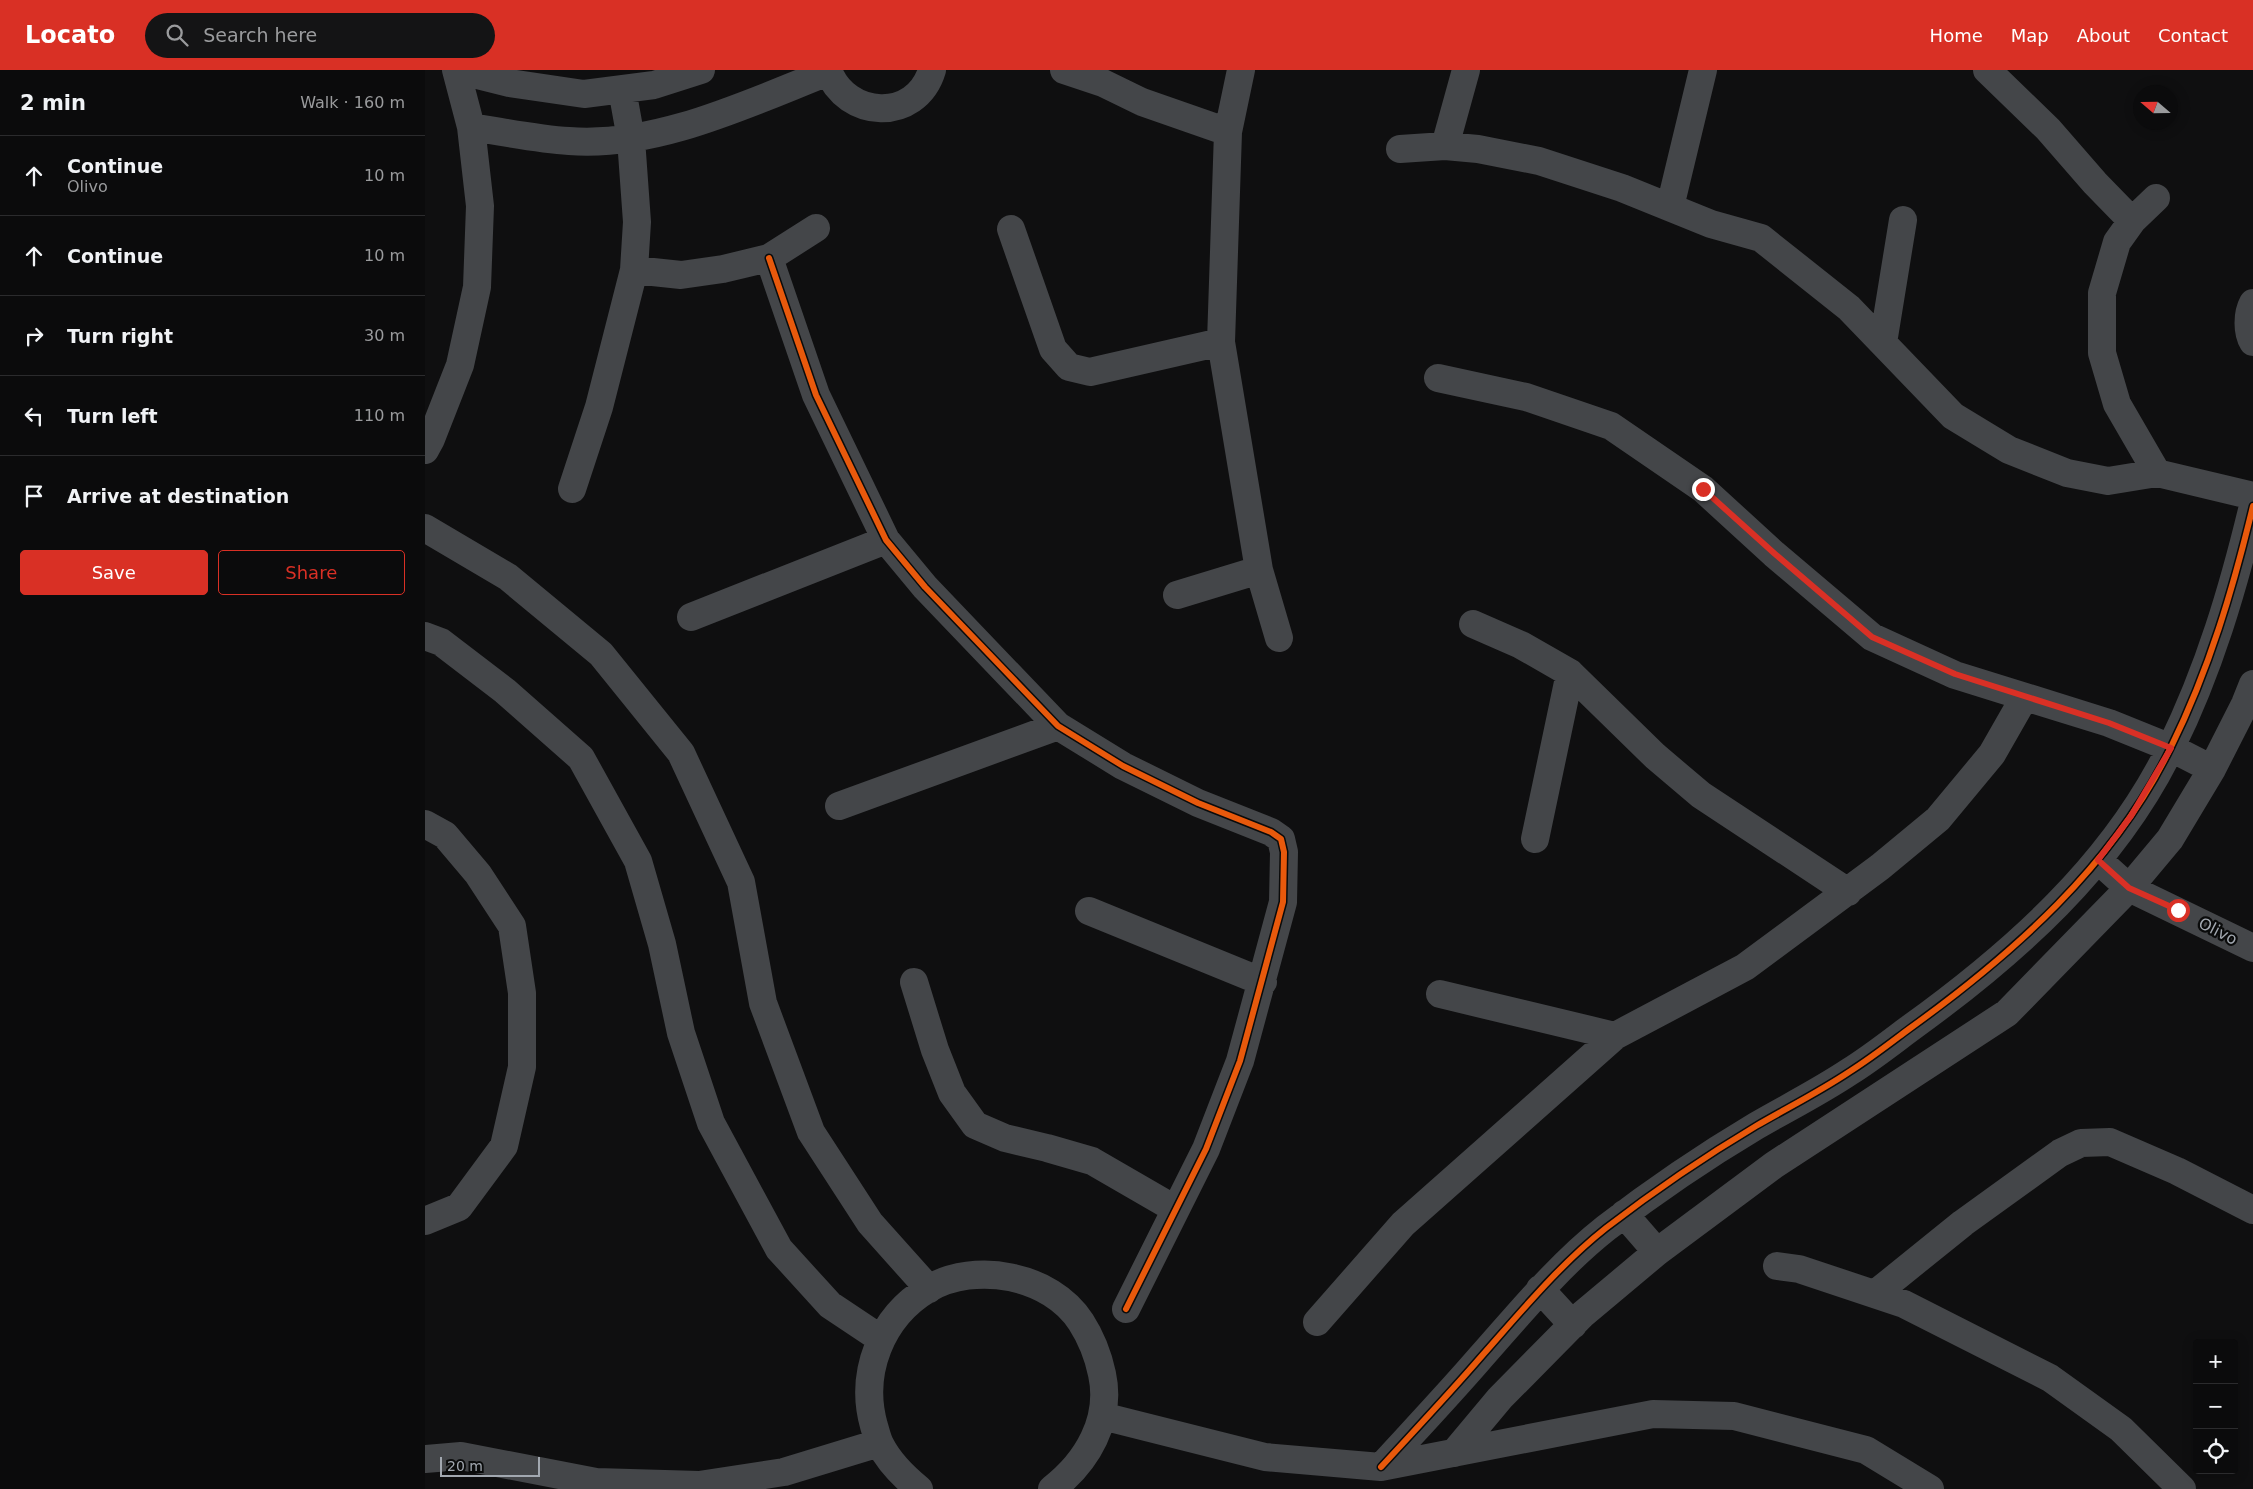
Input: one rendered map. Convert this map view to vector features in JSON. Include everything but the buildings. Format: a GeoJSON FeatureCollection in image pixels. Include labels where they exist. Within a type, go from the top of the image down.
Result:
{"type":"FeatureCollection","features":[{"type":"Feature","properties":{"kind":"street"},"geometry":{"type":"LineString","coordinates":[[425,450],[460,365],[477,287],[480,206],[471,127],[457,70],[509,83],[584,94],[654,85],[701,70]]}},
{"type":"Feature","properties":{"kind":"street"},"geometry":{"type":"LineString","coordinates":[[471,127],[570,141],[631,138],[697,123],[828,71],[842,93],[863,107],[888,109],[912,100],[929,81],[932,70]]}},
{"type":"Feature","properties":{"kind":"street"},"geometry":{"type":"LineString","coordinates":[[1064,70],[1103,82],[1142,102],[1228,132]]}},
{"type":"Feature","properties":{"kind":"street"},"geometry":{"type":"LineString","coordinates":[[1241,70],[1228,132],[1221,342],[1259,570],[1279,638]]}},
{"type":"Feature","properties":{"kind":"street"},"geometry":{"type":"LineString","coordinates":[[1445,146],[1466,70]]}},
{"type":"Feature","properties":{"kind":"street"},"geometry":{"type":"LineString","coordinates":[[1670,207],[1703,70]]}},
{"type":"Feature","properties":{"kind":"street"},"geometry":{"type":"LineString","coordinates":[[1987,70],[2049,129],[2095,184],[2132,221]]}},
{"type":"Feature","properties":{"kind":"street"},"geometry":{"type":"LineString","coordinates":[[572,489],[599,407],[634,270],[637,222],[631,138],[622,89]]}},
{"type":"Feature","properties":{"kind":"street"},"geometry":{"type":"LineString","coordinates":[[1400,149],[1445,146],[1478,149],[1539,161],[1622,188],[1711,224],[1761,238],[1849,308],[1953,416],[2009,450],[2067,473],[2108,481],[2157,473],[2253,496]]}},
{"type":"Feature","properties":{"kind":"street"},"geometry":{"type":"LineString","coordinates":[[2156,198],[2132,221],[2117,242],[2102,293],[2102,353],[2117,404],[2157,473]]}},
{"type":"Feature","properties":{"kind":"street"},"geometry":{"type":"LineString","coordinates":[[1883,343],[1903,220]]}},
{"type":"Feature","properties":{"kind":"street"},"geometry":{"type":"LineString","coordinates":[[634,270],[681,275],[723,269],[769,258],[816,228]]}},
{"type":"Feature","properties":{"kind":"street"},"geometry":{"type":"LineString","coordinates":[[1011,229],[1053,350],[1069,367],[1090,372],[1221,342]]}},
{"type":"Feature","properties":{"kind":"street"},"geometry":{"type":"LineString","coordinates":[[769,258],[816,395],[886,540],[925,587],[1058,726],[1131,770],[1198,803],[1271,832],[1281,838],[1284,852],[1283,902],[1263,982],[1240,1061],[1206,1149],[1126,1309]]}},
{"type":"Feature","properties":{"kind":"street"},"geometry":{"type":"LineString","coordinates":[[2253,303],[2249,309],[2249,336],[2253,342]]}},
{"type":"Feature","properties":{"kind":"street"},"geometry":{"type":"LineString","coordinates":[[1438,378],[1526,397],[1611,426],[1703,489],[1872,637],[1955,674],[2024,698],[2109,723],[2171,748],[2212,769]]}},
{"type":"Feature","properties":{"kind":"street"},"geometry":{"type":"LineString","coordinates":[[1381,1467],[1540,1289],[1602,1231],[1653,1193],[1754,1128],[1850,1072],[1928,1015],[1994,964],[2046,916],[2098,860],[2131,816],[2171,748],[2211,654],[2233,586],[2253,506]]}},
{"type":"Feature","properties":{"kind":"street"},"geometry":{"type":"LineString","coordinates":[[425,528],[508,577],[601,654],[681,753],[741,882],[763,1003],[811,1132],[871,1223],[929,1289]]}},
{"type":"Feature","properties":{"kind":"street"},"geometry":{"type":"LineString","coordinates":[[691,617],[886,540]]}},
{"type":"Feature","properties":{"kind":"street"},"geometry":{"type":"LineString","coordinates":[[1177,595],[1259,570]]}},
{"type":"Feature","properties":{"kind":"street"},"geometry":{"type":"LineString","coordinates":[[1473,624],[1521,645],[1570,673],[1655,756],[1701,795],[1848,892]]}},
{"type":"Feature","properties":{"kind":"street"},"geometry":{"type":"LineString","coordinates":[[425,636],[441,642],[505,691],[581,758],[638,861],[662,944],[681,1033],[711,1123],[779,1249],[831,1305],[881,1339]]}},
{"type":"Feature","properties":{"kind":"street"},"geometry":{"type":"LineString","coordinates":[[1535,838],[1570,673]]}},
{"type":"Feature","properties":{"kind":"street"},"geometry":{"type":"LineString","coordinates":[[1454,1453],[1500,1398],[1573,1325],[1657,1252],[1775,1165],[2007,1013],[2129,888],[2170,839],[2212,769],[2253,684]]}},
{"type":"Feature","properties":{"kind":"street"},"geometry":{"type":"LineString","coordinates":[[1317,1322],[1403,1224],[1615,1036],[1745,967],[1848,892],[1938,819],[1992,754],[2024,698]]}},
{"type":"Feature","properties":{"kind":"street"},"geometry":{"type":"LineString","coordinates":[[839,806],[1058,726]]}},
{"type":"Feature","properties":{"kind":"street"},"geometry":{"type":"LineString","coordinates":[[425,824],[445,835],[478,874],[512,926],[522,993],[521,1067],[504,1146],[459,1207],[425,1221]]}},
{"type":"Feature","properties":{"kind":"street","name":"Olivo"},"geometry":{"type":"LineString","coordinates":[[2098,860],[2129,888],[2253,948]]}},
{"type":"Feature","properties":{"kind":"street"},"geometry":{"type":"LineString","coordinates":[[1089,911],[1263,982]]}},
{"type":"Feature","properties":{"kind":"street"},"geometry":{"type":"LineString","coordinates":[[914,982],[935,1050],[952,1093],[975,1125],[1005,1138],[1092,1161],[1175,1209]]}},
{"type":"Feature","properties":{"kind":"street"},"geometry":{"type":"LineString","coordinates":[[1440,994],[1615,1036]]}},
{"type":"Feature","properties":{"kind":"street"},"geometry":{"type":"LineString","coordinates":[[1875,1294],[1963,1223],[2060,1153],[2081,1143],[2110,1142],[2177,1172],[2253,1210]]}},
{"type":"Feature","properties":{"kind":"street"},"geometry":{"type":"LineString","coordinates":[[1624,1214],[1657,1252]]}},
{"type":"Feature","properties":{"kind":"street"},"geometry":{"type":"LineString","coordinates":[[1777,1266],[1799,1269],[1904,1304],[2051,1378],[2121,1429],[2182,1489]]}},
{"type":"Feature","properties":{"kind":"street"},"geometry":{"type":"LineString","coordinates":[[919,1489],[898,1472],[879,1443],[869,1408],[869,1373],[881,1339],[901,1310],[929,1289],[960,1277],[994,1274],[1027,1281],[1056,1297],[1080,1320],[1097,1350],[1103,1383],[1102,1416],[1090,1449],[1070,1476],[1052,1489]]}},
{"type":"Feature","properties":{"kind":"street"},"geometry":{"type":"LineString","coordinates":[[1540,1289],[1573,1325]]}},
{"type":"Feature","properties":{"kind":"street"},"geometry":{"type":"LineString","coordinates":[[1102,1416],[1265,1458],[1381,1467],[1653,1414],[1734,1416],[1866,1450],[1931,1489]]}},
{"type":"Feature","properties":{"kind":"street"},"geometry":{"type":"LineString","coordinates":[[425,1458],[461,1456],[596,1482],[699,1485],[784,1472],[879,1443]]}},
{"type":"Feature","properties":{"kind":"cycle path"},"geometry":{"type":"LineString","coordinates":[[769,258],[816,395],[886,540],[925,587],[1058,726],[1123,766],[1198,803],[1271,832],[1281,839],[1284,852],[1283,902],[1240,1061],[1206,1149],[1126,1309]]}},
{"type":"Feature","properties":{"kind":"cycle path"},"geometry":{"type":"LineString","coordinates":[[1381,1467],[1456,1386],[1540,1290],[1589,1242],[1642,1201],[1698,1162],[1838,1079],[1887,1046],[1986,970],[2058,904],[2121,830],[2148,790],[2171,747],[2197,689],[2219,629],[2253,506]]}},
{"type":"Feature","properties":{"kind":"route"},"geometry":{"type":"LineString","coordinates":[[1703,489],[1872,637],[1955,674],[2024,698],[2109,723],[2171,748],[2131,816],[2098,860],[2129,888],[2178,910]]}}]}
